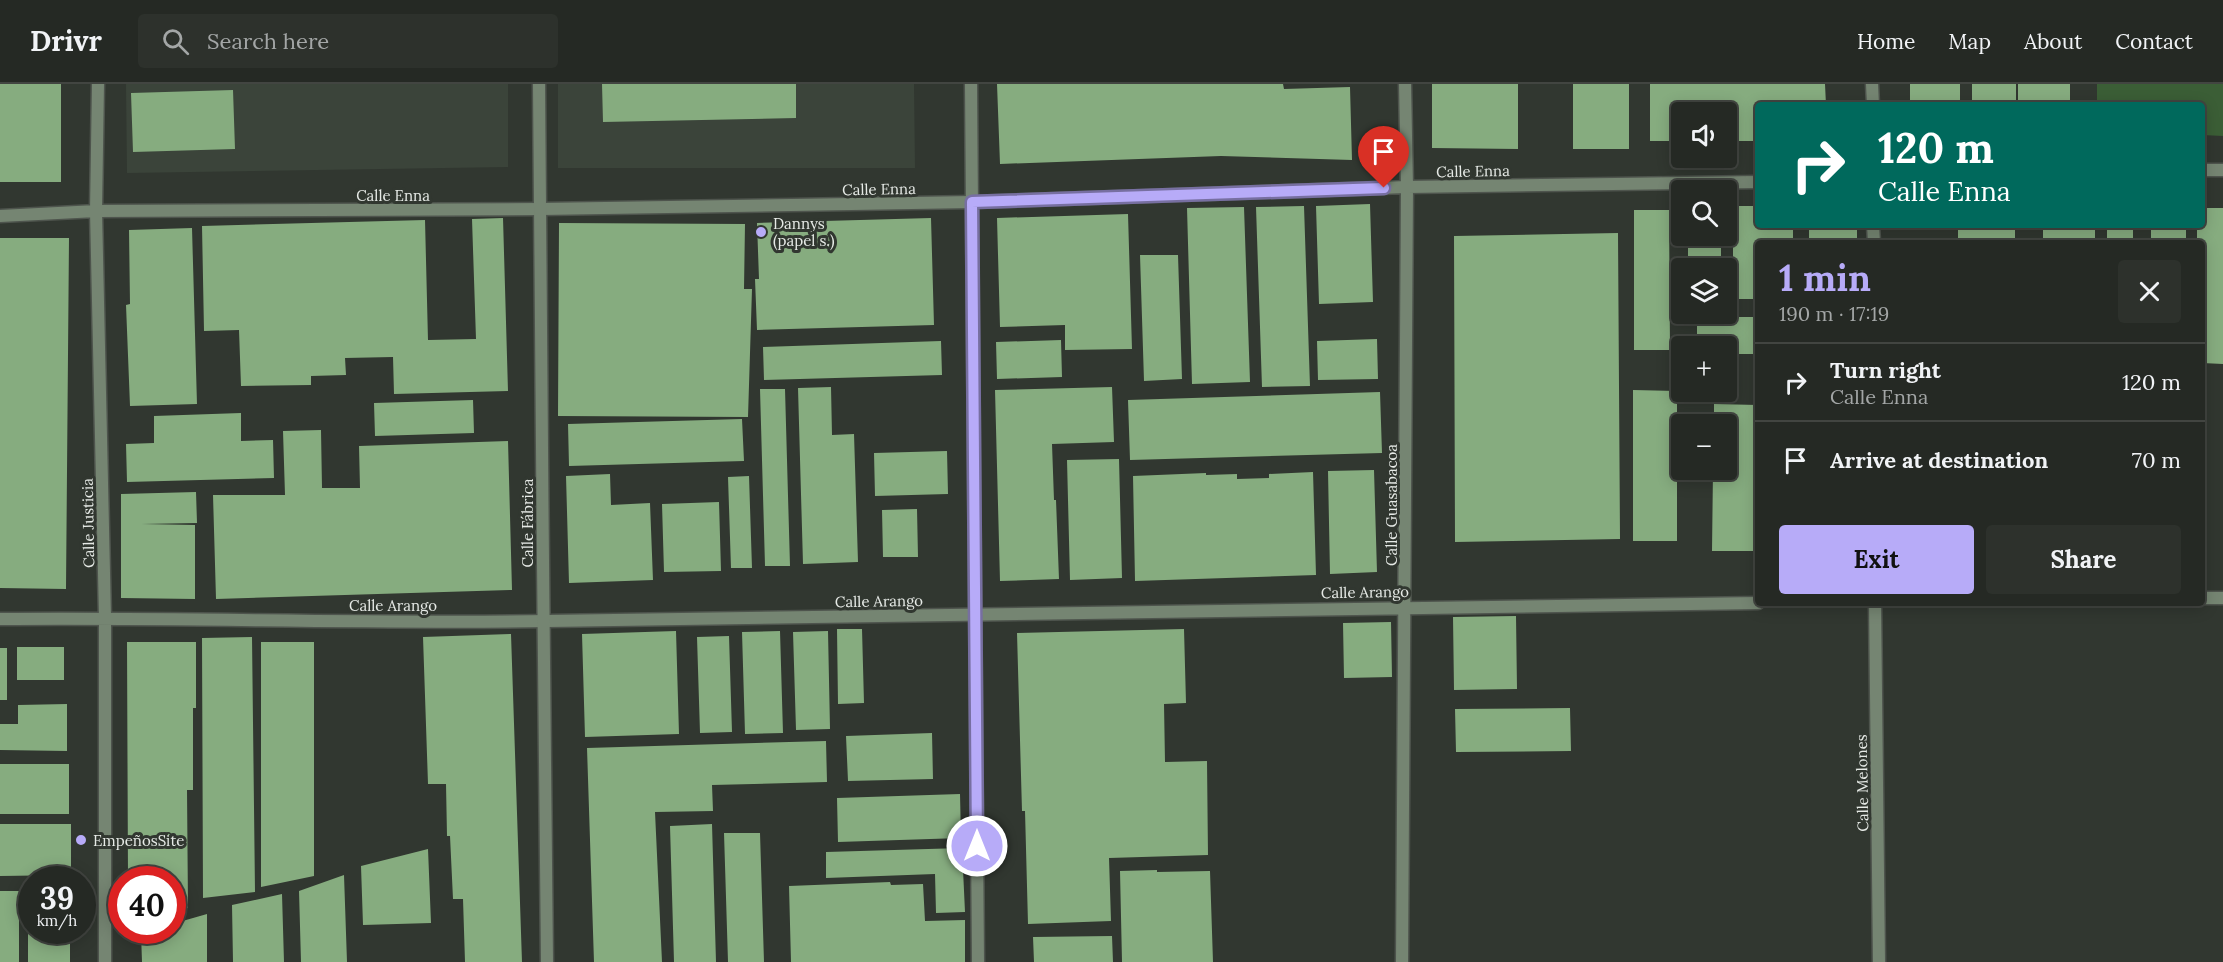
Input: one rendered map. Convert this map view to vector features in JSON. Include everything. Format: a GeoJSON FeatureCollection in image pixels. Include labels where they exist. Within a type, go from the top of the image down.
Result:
{"type":"FeatureCollection","features":[{"type":"Feature","properties":{"kind":"street","name":"Calle Justicia"},"geometry":{"type":"LineString","coordinates":[[98,84],[96,212],[105,618],[105,962]]}},
{"type":"Feature","properties":{"kind":"street","name":"Calle Fábrica"},"geometry":{"type":"LineString","coordinates":[[539,84],[543,449],[542,621],[547,962]]}},
{"type":"Feature","properties":{"kind":"street"},"geometry":{"type":"LineString","coordinates":[[971,84],[978,962]]}},
{"type":"Feature","properties":{"kind":"street","name":"Calle Guasabacoa"},"geometry":{"type":"LineString","coordinates":[[1402,962],[1406,606],[1407,187],[1405,84]]}},
{"type":"Feature","properties":{"kind":"street"},"geometry":{"type":"LineString","coordinates":[[1872,84],[1873,102]]}},
{"type":"Feature","properties":{"kind":"street"},"geometry":{"type":"LineString","coordinates":[[2205,170],[2223,170]]}},
{"type":"Feature","properties":{"kind":"street","name":"Calle Enna"},"geometry":{"type":"LineString","coordinates":[[0,216],[96,212],[540,210],[972,202],[1407,187],[1755,182]]}},
{"type":"Feature","properties":{"kind":"street"},"geometry":{"type":"LineString","coordinates":[[2205,598],[2223,598]]}},
{"type":"Feature","properties":{"kind":"street","name":"Calle Arango"},"geometry":{"type":"LineString","coordinates":[[0,619],[542,621],[1406,606],[1755,603]]}},
{"type":"Feature","properties":{"kind":"street","name":"Calle Melones"},"geometry":{"type":"LineString","coordinates":[[1875,606],[1879,962]]}},
{"type":"Feature","properties":{"kind":"shaded area"},"geometry":{"type":"Polygon","coordinates":[[[126,84],[508,84],[508,167],[127,173],[126,84]]]}},
{"type":"Feature","properties":{"kind":"shaded area"},"geometry":{"type":"Polygon","coordinates":[[[558,84],[914,84],[915,168],[558,168],[558,84]]]}},
{"type":"Feature","properties":{"kind":"green space"},"geometry":{"type":"Polygon","coordinates":[[[2097,84],[2223,84],[2223,136],[2205,135],[2205,102],[2097,102],[2097,84]]]}},
{"type":"Feature","properties":{"kind":"building"},"geometry":{"type":"Polygon","coordinates":[[[0,84],[61,84],[61,182],[0,182],[0,84]]]}},
{"type":"Feature","properties":{"kind":"building"},"geometry":{"type":"Polygon","coordinates":[[[602,84],[796,84],[796,118],[603,122],[602,84]]]}},
{"type":"Feature","properties":{"kind":"building"},"geometry":{"type":"Polygon","coordinates":[[[997,84],[1283,84],[1284,89],[1350,87],[1352,160],[1221,156],[1000,164],[997,84]]]}},
{"type":"Feature","properties":{"kind":"building"},"geometry":{"type":"Polygon","coordinates":[[[1432,84],[1518,84],[1518,149],[1432,148],[1432,84]]]}},
{"type":"Feature","properties":{"kind":"building"},"geometry":{"type":"Polygon","coordinates":[[[1573,84],[1629,84],[1629,149],[1573,149],[1573,84]]]}},
{"type":"Feature","properties":{"kind":"building"},"geometry":{"type":"Polygon","coordinates":[[[1650,84],[1825,84],[1826,102],[1755,102],[1755,141],[1737,141],[1737,102],[1671,102],[1671,141],[1650,141],[1650,84]]]}},
{"type":"Feature","properties":{"kind":"building"},"geometry":{"type":"Polygon","coordinates":[[[1910,84],[1960,84],[1960,102],[1910,102],[1910,84]]]}},
{"type":"Feature","properties":{"kind":"building"},"geometry":{"type":"Polygon","coordinates":[[[1972,84],[2016,84],[2016,102],[1972,102],[1972,84]]]}},
{"type":"Feature","properties":{"kind":"building"},"geometry":{"type":"Polygon","coordinates":[[[2018,84],[2070,84],[2070,102],[2018,102],[2018,84]]]}},
{"type":"Feature","properties":{"kind":"building"},"geometry":{"type":"Polygon","coordinates":[[[233,90],[235,149],[133,152],[131,93],[233,90]]]}},
{"type":"Feature","properties":{"kind":"building"},"geometry":{"type":"Polygon","coordinates":[[[1370,204],[1373,302],[1319,304],[1316,206],[1370,204]]]}},
{"type":"Feature","properties":{"kind":"building"},"geometry":{"type":"Polygon","coordinates":[[[1304,206],[1310,386],[1262,387],[1256,207],[1304,206]]]}},
{"type":"Feature","properties":{"kind":"building"},"geometry":{"type":"Polygon","coordinates":[[[1737,206],[1755,206],[1755,228],[1793,228],[1793,240],[1755,240],[1755,299],[1737,299],[1737,258],[1733,258],[1733,246],[1737,246],[1737,206]]]}},
{"type":"Feature","properties":{"kind":"building"},"geometry":{"type":"Polygon","coordinates":[[[1244,207],[1250,382],[1192,384],[1187,208],[1244,207]]]}},
{"type":"Feature","properties":{"kind":"building"},"geometry":{"type":"Polygon","coordinates":[[[2205,208],[2223,208],[2223,364],[2205,363],[2205,240],[2197,240],[2197,228],[2205,228],[2205,208]]]}},
{"type":"Feature","properties":{"kind":"building"},"geometry":{"type":"Polygon","coordinates":[[[1634,210],[1669,210],[1670,350],[1634,350],[1634,210]]]}},
{"type":"Feature","properties":{"kind":"building"},"geometry":{"type":"Polygon","coordinates":[[[1128,214],[1132,349],[1065,350],[1065,325],[1000,327],[997,218],[1128,214]]]}},
{"type":"Feature","properties":{"kind":"building"},"geometry":{"type":"Polygon","coordinates":[[[503,218],[508,391],[394,394],[393,357],[345,358],[346,375],[311,376],[311,385],[241,386],[239,330],[204,331],[202,226],[425,220],[428,340],[476,339],[472,219],[503,218]]]}},
{"type":"Feature","properties":{"kind":"building"},"geometry":{"type":"Polygon","coordinates":[[[931,218],[934,325],[757,330],[755,279],[759,279],[757,223],[931,218]]]}},
{"type":"Feature","properties":{"kind":"building"},"geometry":{"type":"Polygon","coordinates":[[[559,223],[745,224],[744,289],[752,289],[748,417],[558,416],[559,223]]]}},
{"type":"Feature","properties":{"kind":"building"},"geometry":{"type":"Polygon","coordinates":[[[192,228],[197,404],[130,406],[126,305],[130,304],[129,230],[192,228]]]}},
{"type":"Feature","properties":{"kind":"building"},"geometry":{"type":"Polygon","coordinates":[[[1809,228],[1857,228],[1857,240],[1809,240],[1809,228]]]}},
{"type":"Feature","properties":{"kind":"building"},"geometry":{"type":"Polygon","coordinates":[[[1958,228],[2015,228],[2015,240],[1958,240],[1958,228]]]}},
{"type":"Feature","properties":{"kind":"building"},"geometry":{"type":"Polygon","coordinates":[[[2043,228],[2095,228],[2095,240],[2043,240],[2043,228]]]}},
{"type":"Feature","properties":{"kind":"building"},"geometry":{"type":"Polygon","coordinates":[[[2107,228],[2133,228],[2133,240],[2107,240],[2107,228]]]}},
{"type":"Feature","properties":{"kind":"building"},"geometry":{"type":"Polygon","coordinates":[[[2151,228],[2186,228],[2186,240],[2151,240],[2151,228]]]}},
{"type":"Feature","properties":{"kind":"building"},"geometry":{"type":"Polygon","coordinates":[[[1618,233],[1620,539],[1455,542],[1454,236],[1618,233]]]}},
{"type":"Feature","properties":{"kind":"building"},"geometry":{"type":"Polygon","coordinates":[[[0,238],[69,238],[66,589],[0,588],[0,238]]]}},
{"type":"Feature","properties":{"kind":"building"},"geometry":{"type":"Polygon","coordinates":[[[1688,246],[1721,246],[1721,258],[1688,258],[1688,246]]]}},
{"type":"Feature","properties":{"kind":"building"},"geometry":{"type":"Polygon","coordinates":[[[1140,255],[1178,255],[1182,379],[1144,381],[1140,255]]]}},
{"type":"Feature","properties":{"kind":"building"},"geometry":{"type":"Polygon","coordinates":[[[1737,317],[1755,317],[1755,354],[1737,354],[1737,336],[1697,336],[1697,324],[1737,324],[1737,317]]]}},
{"type":"Feature","properties":{"kind":"building"},"geometry":{"type":"Polygon","coordinates":[[[1377,339],[1378,379],[1318,380],[1317,341],[1377,339]]]}},
{"type":"Feature","properties":{"kind":"building"},"geometry":{"type":"Polygon","coordinates":[[[1061,340],[1062,377],[997,379],[996,342],[1061,340]]]}},
{"type":"Feature","properties":{"kind":"building"},"geometry":{"type":"Polygon","coordinates":[[[941,341],[942,375],[764,380],[763,347],[941,341]]]}},
{"type":"Feature","properties":{"kind":"building"},"geometry":{"type":"Polygon","coordinates":[[[831,387],[832,435],[854,434],[858,562],[803,564],[798,388],[831,387]]]}},
{"type":"Feature","properties":{"kind":"building"},"geometry":{"type":"Polygon","coordinates":[[[1112,387],[1114,442],[1052,444],[1059,579],[1000,581],[995,390],[1112,387]]]}},
{"type":"Feature","properties":{"kind":"building"},"geometry":{"type":"Polygon","coordinates":[[[760,389],[785,389],[790,566],[765,566],[760,389]]]}},
{"type":"Feature","properties":{"kind":"building"},"geometry":{"type":"Polygon","coordinates":[[[1633,390],[1671,391],[1671,402],[1677,402],[1677,414],[1671,414],[1671,480],[1677,480],[1677,541],[1633,541],[1633,390]]]}},
{"type":"Feature","properties":{"kind":"building"},"geometry":{"type":"Polygon","coordinates":[[[1380,392],[1382,453],[1130,460],[1128,400],[1380,392]]]}},
{"type":"Feature","properties":{"kind":"building"},"geometry":{"type":"Polygon","coordinates":[[[473,400],[474,433],[375,436],[374,403],[473,400]]]}},
{"type":"Feature","properties":{"kind":"building"},"geometry":{"type":"Polygon","coordinates":[[[1714,404],[1755,405],[1755,551],[1712,551],[1713,480],[1737,480],[1737,414],[1714,414],[1714,404]]]}},
{"type":"Feature","properties":{"kind":"building"},"geometry":{"type":"Polygon","coordinates":[[[241,413],[241,441],[273,440],[274,478],[127,482],[126,444],[154,443],[154,416],[241,413]]]}},
{"type":"Feature","properties":{"kind":"building"},"geometry":{"type":"Polygon","coordinates":[[[742,419],[744,461],[569,466],[568,424],[742,419]]]}},
{"type":"Feature","properties":{"kind":"building"},"geometry":{"type":"Polygon","coordinates":[[[321,430],[322,488],[360,488],[359,446],[508,441],[512,590],[216,599],[213,495],[285,495],[283,431],[321,430]]]}},
{"type":"Feature","properties":{"kind":"building"},"geometry":{"type":"Polygon","coordinates":[[[947,451],[948,494],[875,496],[874,453],[947,451]]]}},
{"type":"Feature","properties":{"kind":"building"},"geometry":{"type":"Polygon","coordinates":[[[1119,459],[1122,578],[1070,580],[1067,460],[1119,459]]]}},
{"type":"Feature","properties":{"kind":"building"},"geometry":{"type":"Polygon","coordinates":[[[1374,470],[1377,572],[1330,574],[1328,471],[1374,470]]]}},
{"type":"Feature","properties":{"kind":"building"},"geometry":{"type":"Polygon","coordinates":[[[1313,472],[1316,575],[1135,581],[1133,476],[1206,473],[1206,475],[1237,474],[1237,479],[1269,478],[1269,474],[1313,472]]]}},
{"type":"Feature","properties":{"kind":"building"},"geometry":{"type":"Polygon","coordinates":[[[610,474],[611,505],[650,503],[653,580],[569,583],[566,476],[610,474]]]}},
{"type":"Feature","properties":{"kind":"building"},"geometry":{"type":"Polygon","coordinates":[[[749,476],[752,568],[731,568],[728,477],[749,476]]]}},
{"type":"Feature","properties":{"kind":"building"},"geometry":{"type":"Polygon","coordinates":[[[196,492],[197,523],[142,524],[195,525],[195,599],[121,598],[121,494],[196,492]]]}},
{"type":"Feature","properties":{"kind":"building"},"geometry":{"type":"Polygon","coordinates":[[[719,502],[721,571],[664,572],[662,504],[719,502]]]}},
{"type":"Feature","properties":{"kind":"building"},"geometry":{"type":"Polygon","coordinates":[[[917,509],[918,557],[883,557],[882,510],[917,509]]]}},
{"type":"Feature","properties":{"kind":"building"},"geometry":{"type":"Polygon","coordinates":[[[1516,616],[1517,689],[1454,690],[1453,617],[1516,616]]]}},
{"type":"Feature","properties":{"kind":"building"},"geometry":{"type":"Polygon","coordinates":[[[1391,622],[1392,677],[1344,678],[1343,623],[1391,622]]]}},
{"type":"Feature","properties":{"kind":"building"},"geometry":{"type":"Polygon","coordinates":[[[837,629],[862,629],[864,703],[838,704],[837,629]]]}},
{"type":"Feature","properties":{"kind":"building"},"geometry":{"type":"Polygon","coordinates":[[[1184,629],[1186,703],[1164,704],[1165,762],[1207,761],[1208,855],[1109,858],[1111,921],[1028,924],[1017,633],[1184,629]]]}},
{"type":"Feature","properties":{"kind":"building"},"geometry":{"type":"Polygon","coordinates":[[[676,631],[679,734],[585,737],[582,634],[676,631]]]}},
{"type":"Feature","properties":{"kind":"building"},"geometry":{"type":"Polygon","coordinates":[[[780,631],[783,733],[745,734],[742,632],[780,631]]]}},
{"type":"Feature","properties":{"kind":"building"},"geometry":{"type":"Polygon","coordinates":[[[828,631],[830,729],[796,730],[793,632],[828,631]]]}},
{"type":"Feature","properties":{"kind":"building"},"geometry":{"type":"Polygon","coordinates":[[[511,634],[522,962],[465,962],[463,899],[453,899],[450,836],[447,836],[446,784],[428,784],[423,637],[511,634]]]}},
{"type":"Feature","properties":{"kind":"building"},"geometry":{"type":"Polygon","coordinates":[[[729,636],[732,732],[700,733],[697,637],[729,636]]]}},
{"type":"Feature","properties":{"kind":"building"},"geometry":{"type":"Polygon","coordinates":[[[252,637],[255,892],[203,898],[202,638],[252,637]]]}},
{"type":"Feature","properties":{"kind":"building"},"geometry":{"type":"Polygon","coordinates":[[[127,642],[196,642],[193,790],[187,790],[188,908],[186,908],[186,866],[128,866],[127,642]]]}},
{"type":"Feature","properties":{"kind":"building"},"geometry":{"type":"Polygon","coordinates":[[[261,642],[314,642],[314,876],[261,887],[261,642]]]}},
{"type":"Feature","properties":{"kind":"building"},"geometry":{"type":"Polygon","coordinates":[[[17,647],[64,647],[64,680],[17,680],[17,647]]]}},
{"type":"Feature","properties":{"kind":"building"},"geometry":{"type":"Polygon","coordinates":[[[0,648],[7,648],[7,700],[0,700],[0,648]]]}},
{"type":"Feature","properties":{"kind":"building"},"geometry":{"type":"Polygon","coordinates":[[[67,704],[67,751],[0,750],[0,724],[18,724],[18,705],[67,704]]]}},
{"type":"Feature","properties":{"kind":"building"},"geometry":{"type":"Polygon","coordinates":[[[1570,708],[1571,751],[1456,752],[1455,709],[1570,708]]]}},
{"type":"Feature","properties":{"kind":"building"},"geometry":{"type":"Polygon","coordinates":[[[932,733],[933,779],[848,781],[846,736],[932,733]]]}},
{"type":"Feature","properties":{"kind":"building"},"geometry":{"type":"Polygon","coordinates":[[[826,741],[827,782],[712,785],[713,811],[655,812],[662,962],[594,962],[587,748],[826,741]]]}},
{"type":"Feature","properties":{"kind":"building"},"geometry":{"type":"Polygon","coordinates":[[[0,764],[69,764],[69,814],[0,814],[0,764]]]}},
{"type":"Feature","properties":{"kind":"building"},"geometry":{"type":"Polygon","coordinates":[[[960,794],[961,838],[838,842],[837,798],[960,794]]]}},
{"type":"Feature","properties":{"kind":"building"},"geometry":{"type":"Polygon","coordinates":[[[0,824],[71,824],[71,866],[18,866],[18,876],[0,876],[0,824]]]}},
{"type":"Feature","properties":{"kind":"building"},"geometry":{"type":"Polygon","coordinates":[[[712,824],[716,962],[674,962],[670,826],[712,824]]]}},
{"type":"Feature","properties":{"kind":"building"},"geometry":{"type":"Polygon","coordinates":[[[724,833],[760,833],[764,962],[728,962],[724,833]]]}},
{"type":"Feature","properties":{"kind":"building"},"geometry":{"type":"Polygon","coordinates":[[[962,848],[965,912],[936,913],[935,874],[826,878],[826,852],[962,848]]]}},
{"type":"Feature","properties":{"kind":"building"},"geometry":{"type":"Polygon","coordinates":[[[428,849],[431,923],[363,925],[361,866],[428,849]]]}},
{"type":"Feature","properties":{"kind":"building"},"geometry":{"type":"Polygon","coordinates":[[[1157,870],[1157,872],[1210,871],[1213,962],[1122,962],[1120,871],[1157,870]]]}},
{"type":"Feature","properties":{"kind":"building"},"geometry":{"type":"Polygon","coordinates":[[[344,875],[347,962],[301,962],[299,891],[344,875]]]}},
{"type":"Feature","properties":{"kind":"building"},"geometry":{"type":"Polygon","coordinates":[[[890,882],[891,885],[923,884],[925,921],[965,920],[965,962],[791,962],[789,886],[890,882]]]}},
{"type":"Feature","properties":{"kind":"building"},"geometry":{"type":"Polygon","coordinates":[[[0,891],[18,891],[19,962],[0,962],[0,891]]]}},
{"type":"Feature","properties":{"kind":"building"},"geometry":{"type":"Polygon","coordinates":[[[282,894],[284,962],[233,962],[232,905],[282,894]]]}},
{"type":"Feature","properties":{"kind":"building"},"geometry":{"type":"Polygon","coordinates":[[[207,914],[207,962],[142,962],[141,944],[186,944],[186,920],[207,914]]]}},
{"type":"Feature","properties":{"kind":"building"},"geometry":{"type":"Polygon","coordinates":[[[1112,936],[1113,962],[1034,962],[1033,937],[1112,936]]]}},
{"type":"Feature","properties":{"kind":"building"},"geometry":{"type":"Polygon","coordinates":[[[28,944],[70,944],[70,962],[28,962],[28,944]]]}},
{"type":"Feature","properties":{"kind":"place","name":"Dannys (papel s.)"},"geometry":{"type":"Point","coordinates":[761,232]}},
{"type":"Feature","properties":{"kind":"place","name":"EmpeñosSite"},"geometry":{"type":"Point","coordinates":[81,840]}},
{"type":"Feature","properties":{"kind":"route"},"geometry":{"type":"LineString","coordinates":[[977,846],[972,202],[1384,188]]}}]}
